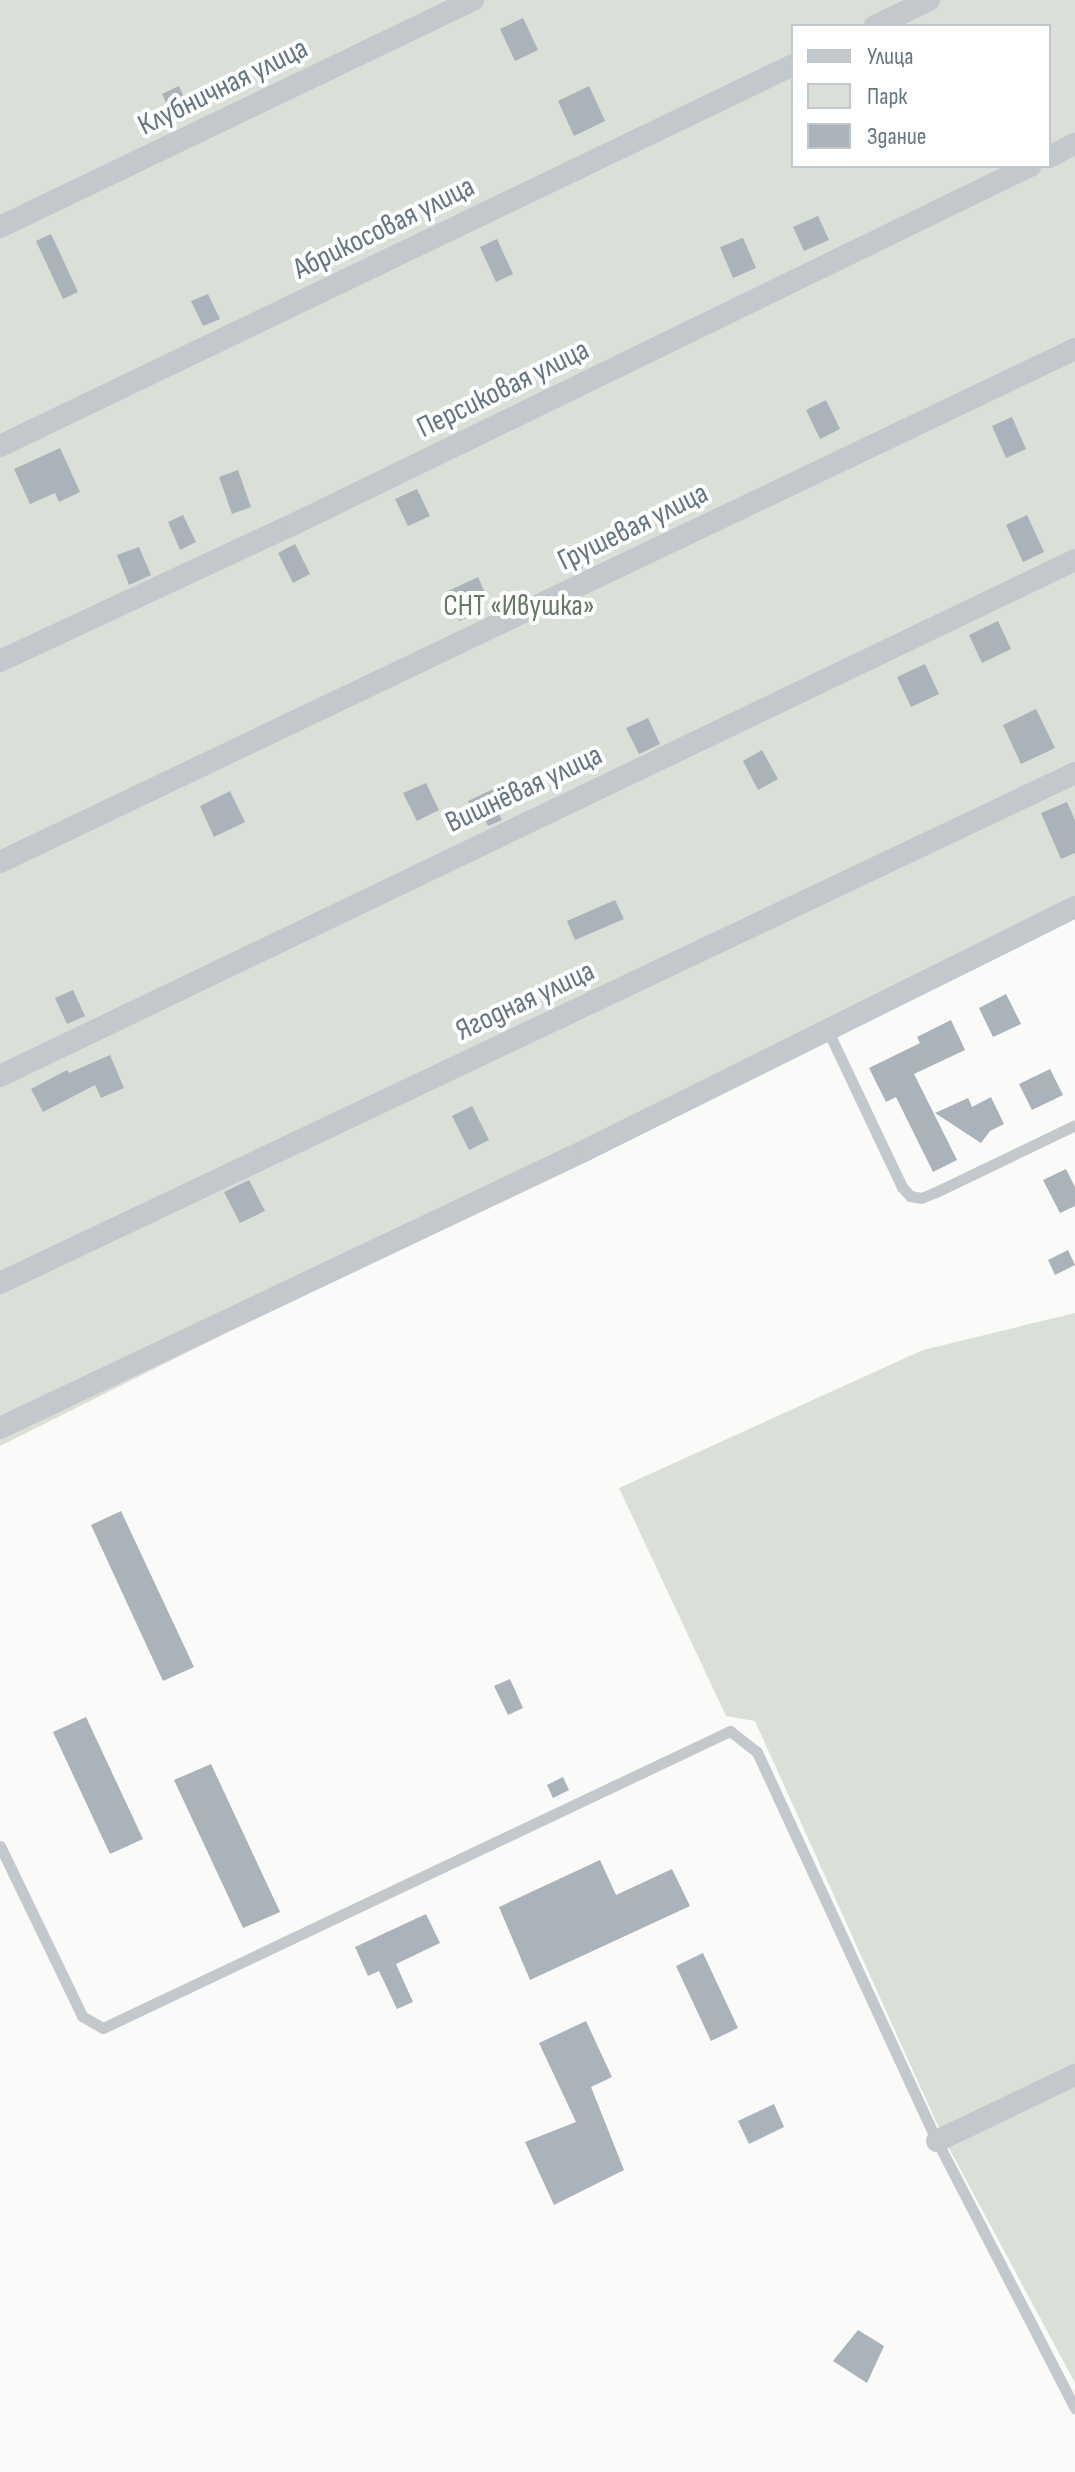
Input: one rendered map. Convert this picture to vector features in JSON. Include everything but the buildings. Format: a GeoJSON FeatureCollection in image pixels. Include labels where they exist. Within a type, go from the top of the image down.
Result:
{"type":"FeatureCollection","features":[{"type":"Feature","properties":{"kind":"street","name":"Клубничная улица"},"geometry":{"type":"LineString","coordinates":[[0,227],[473,0]]}},
{"type":"Feature","properties":{"kind":"street"},"geometry":{"type":"LineString","coordinates":[[879,24],[929,0]]}},
{"type":"Feature","properties":{"kind":"street","name":"Абрикосовая улица"},"geometry":{"type":"LineString","coordinates":[[0,446],[791,66]]}},
{"type":"Feature","properties":{"kind":"street"},"geometry":{"type":"LineString","coordinates":[[1051,156],[1075,144]]}},
{"type":"Feature","properties":{"kind":"street","name":"Персиковая улица"},"geometry":{"type":"LineString","coordinates":[[0,661],[306,518],[1026,168]]}},
{"type":"Feature","properties":{"kind":"street","name":"Грушевая улица"},"geometry":{"type":"LineString","coordinates":[[0,862],[1075,349]]}},
{"type":"Feature","properties":{"kind":"street","name":"Вишнёвая улица"},"geometry":{"type":"LineString","coordinates":[[0,1076],[1075,560]]}},
{"type":"Feature","properties":{"kind":"street","name":"Ягодная улица"},"geometry":{"type":"LineString","coordinates":[[0,1283],[1075,773]]}},
{"type":"Feature","properties":{"kind":"street"},"geometry":{"type":"LineString","coordinates":[[0,1428],[586,1150],[1075,907]]}},
{"type":"Feature","properties":{"kind":"street"},"geometry":{"type":"LineString","coordinates":[[937,2141],[1075,2075]]}},
{"type":"Feature","properties":{"kind":"lane"},"geometry":{"type":"LineString","coordinates":[[827,1028],[902,1187],[910,1196],[921,1198],[936,1192],[1075,1125]]}},
{"type":"Feature","properties":{"kind":"lane"},"geometry":{"type":"LineString","coordinates":[[0,1846],[82,2016],[103,2028],[730,1731],[757,1752],[937,2141],[1075,2408]]}},
{"type":"Feature","properties":{"kind":"green space","name":"СНТ «Ивушка»"},"geometry":{"type":"Polygon","coordinates":[[[0,0],[1075,0],[1075,909],[0,1446],[0,0]]]}},
{"type":"Feature","properties":{"kind":"green space"},"geometry":{"type":"Polygon","coordinates":[[[1075,1313],[1075,2383],[943,2137],[755,1721],[726,1716],[619,1488],[923,1350],[1075,1313]]]}}]}
